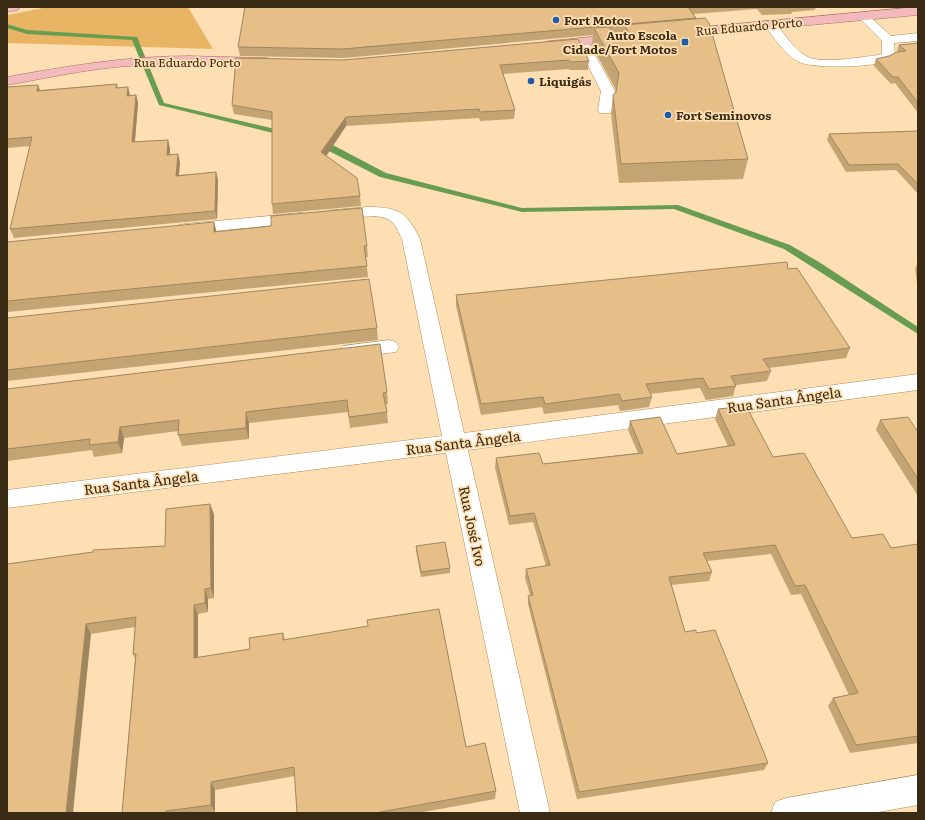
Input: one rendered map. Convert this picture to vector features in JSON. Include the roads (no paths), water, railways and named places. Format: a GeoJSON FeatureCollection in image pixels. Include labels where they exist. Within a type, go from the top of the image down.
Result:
{"type":"FeatureCollection","features":[{"type":"Feature","properties":{"kind":"main road"},"geometry":{"type":"LineString","coordinates":[[7,8],[13,7]]}},
{"type":"Feature","properties":{"kind":"main road","name":"Rua Eduardo Porto"},"geometry":{"type":"LineString","coordinates":[[664,34],[918,11]]}},
{"type":"Feature","properties":{"kind":"main road"},"geometry":{"type":"LineString","coordinates":[[866,15],[918,18]]}},
{"type":"Feature","properties":{"kind":"main road"},"geometry":{"type":"LineString","coordinates":[[535,46],[582,42],[614,45],[633,37]]}},
{"type":"Feature","properties":{"kind":"main road","name":"Rua Eduardo Porto"},"geometry":{"type":"LineString","coordinates":[[7,81],[95,66],[143,61],[188,60],[279,63]]}},
{"type":"Feature","properties":{"kind":"main road"},"geometry":{"type":"LineString","coordinates":[[7,74],[95,66]]}},
{"type":"Feature","properties":{"kind":"street","name":"Rua José Ivo"},"geometry":{"type":"LineString","coordinates":[[169,230],[378,212],[397,216],[404,224],[411,239],[535,813]]}},
{"type":"Feature","properties":{"kind":"street"},"geometry":{"type":"LineString","coordinates":[[335,353],[389,347]]}},
{"type":"Feature","properties":{"kind":"street","name":"Rua Santa Ângela"},"geometry":{"type":"LineString","coordinates":[[7,499],[455,443],[918,382]]}},
{"type":"Feature","properties":{"kind":"street"},"geometry":{"type":"LineString","coordinates":[[786,813],[918,790]]}},
{"type":"Feature","properties":{"kind":"lane"},"geometry":{"type":"LineString","coordinates":[[770,24],[797,55],[804,60],[815,63],[881,59],[888,56],[888,40],[866,15]]}},
{"type":"Feature","properties":{"kind":"lane"},"geometry":{"type":"LineString","coordinates":[[888,40],[918,37]]}},
{"type":"Feature","properties":{"kind":"lane"},"geometry":{"type":"LineString","coordinates":[[582,42],[608,92],[606,110]]}},
{"type":"Feature","properties":{"kind":"waterway"},"geometry":{"type":"LineString","coordinates":[[7,26],[27,32],[135,38],[161,104],[285,134]]}},
{"type":"Feature","properties":{"kind":"waterway"},"geometry":{"type":"LineString","coordinates":[[320,143],[383,175],[522,210],[675,207],[787,247],[816,264],[918,331]]}},
{"type":"Feature","properties":{"kind":"place","name":"Fort Motos"},"geometry":{"type":"Point","coordinates":[556,20]}},
{"type":"Feature","properties":{"kind":"place","name":"Auto Escola Cidade/Fort Motos"},"geometry":{"type":"Point","coordinates":[685,42]}},
{"type":"Feature","properties":{"kind":"place","name":"Liquigás"},"geometry":{"type":"Point","coordinates":[531,81]}},
{"type":"Feature","properties":{"kind":"place","name":"Fort Seminovos"},"geometry":{"type":"Point","coordinates":[668,115]}}]}
